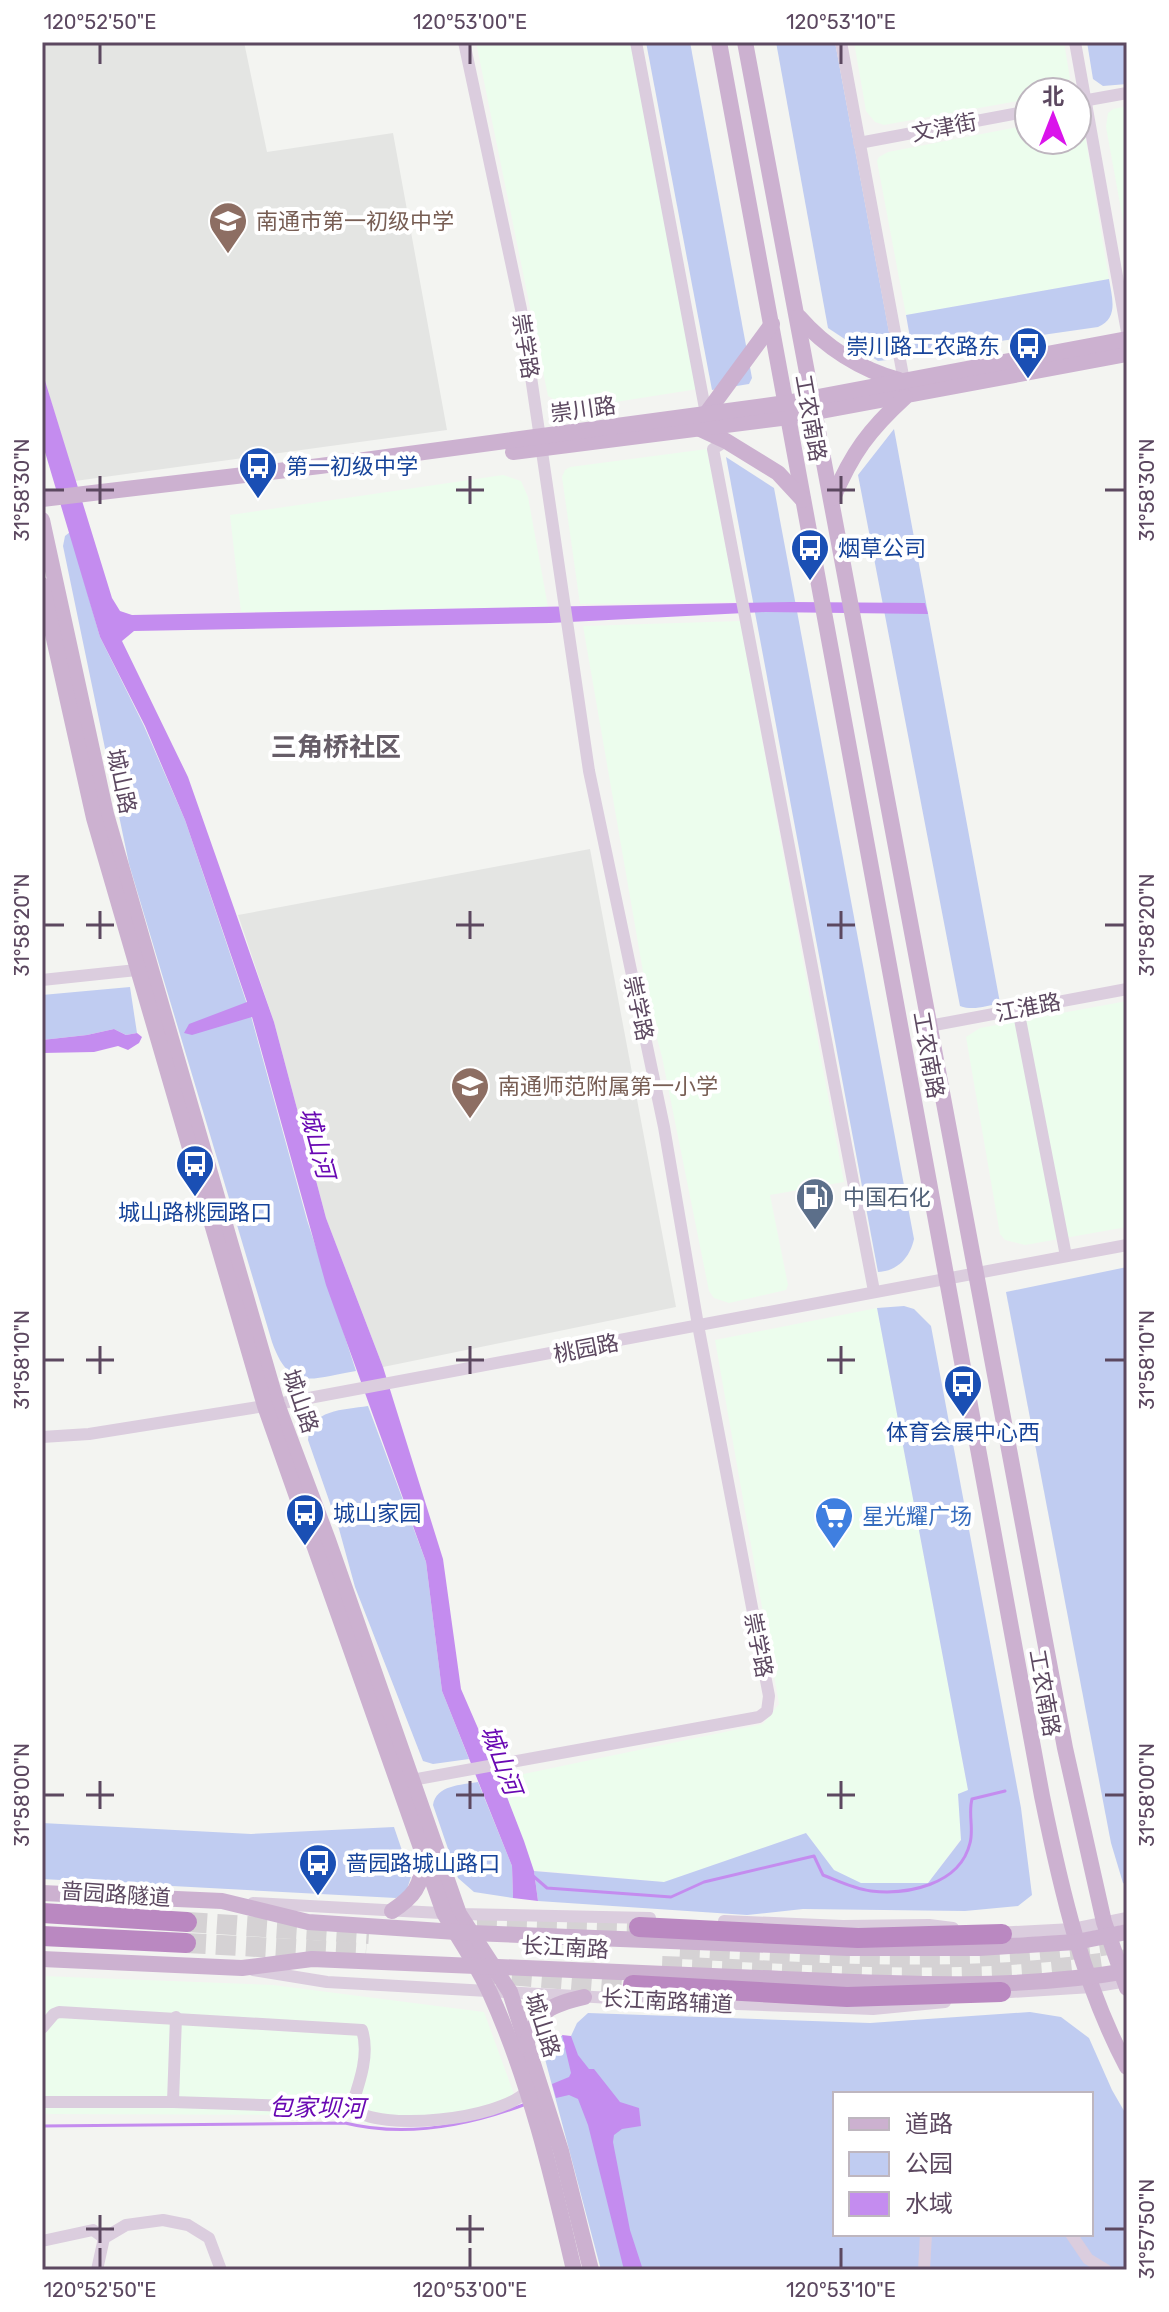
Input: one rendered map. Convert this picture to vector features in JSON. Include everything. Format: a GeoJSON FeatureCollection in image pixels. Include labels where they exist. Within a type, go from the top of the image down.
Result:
{"type":"FeatureCollection","features":[{"type":"Feature","properties":{"kind":"highway","name":"啬园路隧道"},"geometry":{"type":"LineString","coordinates":[[42,1913],[187,1922]]}},
{"type":"Feature","properties":{"kind":"highway"},"geometry":{"type":"LineString","coordinates":[[639,1927],[858,1938],[1002,1934]]}},
{"type":"Feature","properties":{"kind":"highway","name":"啬园路隧道"},"geometry":{"type":"LineString","coordinates":[[42,1938],[186,1943]]}},
{"type":"Feature","properties":{"kind":"highway"},"geometry":{"type":"LineString","coordinates":[[633,1985],[847,1997],[1001,1992]]}},
{"type":"Feature","properties":{"kind":"main road","name":"工农南路"},"geometry":{"type":"LineString","coordinates":[[719,42],[1060,1886],[1089,1982],[1110,2035],[1127,2067]]}},
{"type":"Feature","properties":{"kind":"main road","name":"工农南路"},"geometry":{"type":"LineString","coordinates":[[745,42],[833,498],[1065,1748],[1106,1929],[1125,1979]]}},
{"type":"Feature","properties":{"kind":"main road"},"geometry":{"type":"LineString","coordinates":[[798,315],[817,338],[905,389],[848,462],[833,498]]}},
{"type":"Feature","properties":{"kind":"main road"},"geometry":{"type":"LineString","coordinates":[[772,324],[702,421],[726,441],[778,473],[804,501]]}},
{"type":"Feature","properties":{"kind":"main road","name":"崇川路"},"geometry":{"type":"LineString","coordinates":[[905,389],[1127,339]]}},
{"type":"Feature","properties":{"kind":"main road","name":"崇川路"},"geometry":{"type":"LineString","coordinates":[[45,508],[788,410],[1127,354]]}},
{"type":"Feature","properties":{"kind":"main road","name":"城山路"},"geometry":{"type":"LineString","coordinates":[[45,508],[106,814],[145,969],[271,1405],[421,1850],[463,1932],[510,1992],[526,2045],[534,2096],[574,2270]]}},
{"type":"Feature","properties":{"kind":"main road","name":"城山路"},"geometry":{"type":"LineString","coordinates":[[42,585],[94,818],[145,969]]}},
{"type":"Feature","properties":{"kind":"main road","name":"城山路"},"geometry":{"type":"LineString","coordinates":[[271,1405],[412,1780],[452,1913]]}},
{"type":"Feature","properties":{"kind":"main road"},"geometry":{"type":"LineString","coordinates":[[392,1911],[410,1899],[418,1888],[422,1875],[421,1850]]}},
{"type":"Feature","properties":{"kind":"main road","name":"长江南路"},"geometry":{"type":"LineString","coordinates":[[42,1893],[222,1901],[308,1922],[463,1932],[848,1948],[979,1948],[1106,1929],[1127,1932]]}},
{"type":"Feature","properties":{"kind":"main road"},"geometry":{"type":"LineString","coordinates":[[378,1926],[397,1933],[401,1942],[401,1951],[389,1961]]}},
{"type":"Feature","properties":{"kind":"main road","name":"城山路"},"geometry":{"type":"LineString","coordinates":[[463,1932],[473,1964],[489,1990],[561,2151],[591,2270]]}},
{"type":"Feature","properties":{"kind":"main road","name":"长江南路"},"geometry":{"type":"LineString","coordinates":[[42,1959],[242,1968],[312,1959],[389,1961],[877,1983],[977,1984],[1125,1979]]}},
{"type":"Feature","properties":{"kind":"main road"},"geometry":{"type":"LineString","coordinates":[[526,2045],[532,2028],[543,2012],[559,2003],[584,1997]]}},
{"type":"Feature","properties":{"kind":"street","name":"崇学路"},"geometry":{"type":"LineString","coordinates":[[412,1780],[759,1717],[767,1711],[769,1696],[698,1325],[664,1127],[589,771],[521,309],[464,42]]}},
{"type":"Feature","properties":{"kind":"street"},"geometry":{"type":"LineString","coordinates":[[636,42],[702,421]]}},
{"type":"Feature","properties":{"kind":"street"},"geometry":{"type":"LineString","coordinates":[[841,42],[905,389]]}},
{"type":"Feature","properties":{"kind":"street"},"geometry":{"type":"LineString","coordinates":[[1075,42],[1078,76]]}},
{"type":"Feature","properties":{"kind":"street"},"geometry":{"type":"LineString","coordinates":[[1093,99],[1127,93]]}},
{"type":"Feature","properties":{"kind":"street","name":"文津街"},"geometry":{"type":"LineString","coordinates":[[859,143],[1013,114]]}},
{"type":"Feature","properties":{"kind":"street"},"geometry":{"type":"LineString","coordinates":[[1092,156],[1127,332]]}},
{"type":"Feature","properties":{"kind":"street"},"geometry":{"type":"LineString","coordinates":[[726,441],[713,449],[874,1291]]}},
{"type":"Feature","properties":{"kind":"street"},"geometry":{"type":"LineString","coordinates":[[42,980],[145,969]]}},
{"type":"Feature","properties":{"kind":"street","name":"江淮路"},"geometry":{"type":"LineString","coordinates":[[929,1026],[1127,989]]}},
{"type":"Feature","properties":{"kind":"street"},"geometry":{"type":"LineString","coordinates":[[1018,1009],[1066,1256]]}},
{"type":"Feature","properties":{"kind":"street","name":"桃园路"},"geometry":{"type":"LineString","coordinates":[[42,1437],[89,1434],[271,1405],[1127,1245]]}},
{"type":"Feature","properties":{"kind":"street"},"geometry":{"type":"LineString","coordinates":[[222,1901],[392,1911],[843,1926],[929,1925],[1002,1934],[1075,1936]]}},
{"type":"Feature","properties":{"kind":"street"},"geometry":{"type":"LineString","coordinates":[[1106,1929],[1127,1918]]}},
{"type":"Feature","properties":{"kind":"street","name":"长江南路辅道"},"geometry":{"type":"LineString","coordinates":[[242,1968],[327,1982],[873,2009],[936,2004],[1001,1992],[1089,1982]]}},
{"type":"Feature","properties":{"kind":"street"},"geometry":{"type":"LineString","coordinates":[[42,2028],[59,2012],[362,2030],[365,2039],[363,2068],[351,2108]]}},
{"type":"Feature","properties":{"kind":"street"},"geometry":{"type":"LineString","coordinates":[[173,2102],[176,2017]]}},
{"type":"Feature","properties":{"kind":"street"},"geometry":{"type":"LineString","coordinates":[[42,2102],[173,2102],[351,2108],[371,2118],[405,2121],[488,2110],[534,2096]]}},
{"type":"Feature","properties":{"kind":"street"},"geometry":{"type":"LineString","coordinates":[[97,2270],[104,2238],[126,2225],[163,2220],[188,2225],[209,2238],[221,2270]]}},
{"type":"Feature","properties":{"kind":"street"},"geometry":{"type":"LineString","coordinates":[[42,2241],[93,2230],[104,2238]]}},
{"type":"Feature","properties":{"kind":"street"},"geometry":{"type":"LineString","coordinates":[[924,2270],[926,2236]]}},
{"type":"Feature","properties":{"kind":"street"},"geometry":{"type":"LineString","coordinates":[[1072,2236],[1088,2259],[1106,2270]]}},
{"type":"Feature","properties":{"kind":"shaded area","name":"南通市第一初级中学"},"geometry":{"type":"Polygon","coordinates":[[[42,42],[244,42],[267,152],[393,133],[447,430],[75,481],[42,371],[42,42]]]}},
{"type":"Feature","properties":{"kind":"shaded area"},"geometry":{"type":"Polygon","coordinates":[[[476,42],[632,42],[698,389],[571,409],[548,396],[476,42]]]}},
{"type":"Feature","properties":{"kind":"shaded area"},"geometry":{"type":"Polygon","coordinates":[[[854,42],[1064,42],[1070,76],[1013,76],[1013,102],[884,125],[875,122],[866,111],[854,42]]]}},
{"type":"Feature","properties":{"kind":"shaded area"},"geometry":{"type":"Polygon","coordinates":[[[1127,106],[1127,242],[1106,127],[1108,113],[1127,106]]]}},
{"type":"Feature","properties":{"kind":"shaded area"},"geometry":{"type":"Polygon","coordinates":[[[1013,128],[1013,156],[1089,156],[1109,279],[906,315],[877,161],[888,152],[1013,128]]]}},
{"type":"Feature","properties":{"kind":"shaded area"},"geometry":{"type":"Polygon","coordinates":[[[707,449],[736,602],[580,604],[562,477],[565,470],[707,449]]]}},
{"type":"Feature","properties":{"kind":"shaded area"},"geometry":{"type":"Polygon","coordinates":[[[503,475],[521,481],[528,497],[548,607],[241,612],[230,515],[503,475]]]}},
{"type":"Feature","properties":{"kind":"shaded area"},"geometry":{"type":"Polygon","coordinates":[[[740,621],[844,1182],[770,1195],[788,1285],[786,1290],[729,1303],[714,1298],[709,1291],[662,1057],[650,1012],[583,626],[740,621]]]}},
{"type":"Feature","properties":{"kind":"shaded area","name":"南通师范附属第一小学"},"geometry":{"type":"Polygon","coordinates":[[[590,849],[676,1307],[383,1367],[326,1218],[274,1022],[238,915],[590,849]]]}},
{"type":"Feature","properties":{"kind":"shaded area"},"geometry":{"type":"Polygon","coordinates":[[[1127,1001],[1127,1227],[1025,1245],[1005,1240],[1000,1234],[966,1037],[980,1028],[1127,1001]]]}},
{"type":"Feature","properties":{"kind":"shaded area","name":"星光耀广场"},"geometry":{"type":"Polygon","coordinates":[[[877,1308],[968,1790],[958,1794],[961,1839],[928,1883],[861,1884],[834,1870],[806,1833],[664,1882],[532,1870],[500,1779],[763,1724],[779,1704],[715,1340],[877,1308]]]}},
{"type":"Feature","properties":{"kind":"shaded area"},"geometry":{"type":"Polygon","coordinates":[[[42,1976],[273,1985],[484,2012],[518,2105],[481,2115],[406,2125],[366,2123],[348,2115],[42,2114],[42,1976]]]}},
{"type":"Feature","properties":{"kind":"green space"},"geometry":{"type":"Polygon","coordinates":[[[646,42],[690,42],[752,378],[749,384],[712,390],[646,42]]]}},
{"type":"Feature","properties":{"kind":"green space"},"geometry":{"type":"Polygon","coordinates":[[[776,42],[835,42],[892,348],[887,360],[878,361],[828,328],[776,42]]]}},
{"type":"Feature","properties":{"kind":"green space"},"geometry":{"type":"Polygon","coordinates":[[[1087,42],[1127,42],[1127,84],[1103,86],[1093,76],[1087,42]]]}},
{"type":"Feature","properties":{"kind":"green space"},"geometry":{"type":"Polygon","coordinates":[[[1109,279],[1112,313],[1098,327],[916,353],[912,349],[906,315],[1109,279]]]}},
{"type":"Feature","properties":{"kind":"green space"},"geometry":{"type":"Polygon","coordinates":[[[894,429],[1000,1003],[980,1008],[960,1006],[858,475],[894,429]]]}},
{"type":"Feature","properties":{"kind":"green space"},"geometry":{"type":"Polygon","coordinates":[[[726,457],[774,488],[914,1239],[910,1252],[902,1262],[885,1271],[878,1272],[726,457]]]}},
{"type":"Feature","properties":{"kind":"green space"},"geometry":{"type":"Polygon","coordinates":[[[70,532],[100,637],[144,726],[185,820],[251,1016],[307,1220],[356,1371],[315,1378],[295,1375],[279,1358],[272,1342],[129,864],[63,546],[65,536],[70,532]]]}},
{"type":"Feature","properties":{"kind":"green space"},"geometry":{"type":"Polygon","coordinates":[[[130,987],[137,1033],[126,1035],[114,1029],[42,1040],[42,995],[130,987]]]}},
{"type":"Feature","properties":{"kind":"green space"},"geometry":{"type":"Polygon","coordinates":[[[1127,1267],[1127,1885],[1123,1883],[1111,1843],[1006,1292],[1127,1267]]]}},
{"type":"Feature","properties":{"kind":"green space"},"geometry":{"type":"Polygon","coordinates":[[[904,1306],[914,1309],[931,1326],[1021,1808],[1032,1895],[1018,1906],[965,1911],[803,1909],[747,1915],[538,1901],[534,1871],[664,1882],[806,1833],[834,1870],[861,1883],[928,1883],[961,1840],[958,1794],[968,1790],[877,1308],[904,1306]]]}},
{"type":"Feature","properties":{"kind":"green space"},"geometry":{"type":"Polygon","coordinates":[[[368,1406],[426,1562],[442,1691],[469,1759],[433,1764],[423,1761],[355,1587],[339,1529],[308,1440],[310,1430],[321,1417],[339,1410],[368,1406]]]}},
{"type":"Feature","properties":{"kind":"green space"},"geometry":{"type":"Polygon","coordinates":[[[478,1782],[512,1866],[513,1898],[474,1892],[458,1878],[433,1805],[435,1798],[444,1790],[478,1782]]]}},
{"type":"Feature","properties":{"kind":"green space"},"geometry":{"type":"Polygon","coordinates":[[[42,1823],[251,1834],[394,1827],[411,1877],[406,1892],[396,1898],[42,1879],[42,1823]]]}},
{"type":"Feature","properties":{"kind":"green space"},"geometry":{"type":"Polygon","coordinates":[[[1030,2012],[1061,2017],[1089,2038],[1127,2116],[1127,2270],[601,2270],[541,2044],[547,2036],[571,2036],[577,2023],[588,2013],[870,2023],[1030,2012]]]}},
{"type":"Feature","properties":{"kind":"water"},"geometry":{"type":"Polygon","coordinates":[[[42,371],[112,598],[120,611],[132,615],[791,602],[925,603],[928,614],[765,612],[550,623],[134,631],[122,641],[188,777],[274,1022],[326,1218],[383,1367],[443,1559],[461,1689],[524,1841],[534,1871],[538,1901],[513,1898],[512,1866],[442,1691],[426,1562],[326,1285],[252,1017],[192,1035],[184,1033],[189,1024],[247,1002],[185,820],[145,726],[100,637],[42,442],[42,371]]]}},
{"type":"Feature","properties":{"kind":"water"},"geometry":{"type":"Polygon","coordinates":[[[114,1029],[126,1035],[137,1033],[142,1037],[128,1050],[118,1046],[94,1052],[42,1053],[42,1040],[114,1029]]]}},
{"type":"Feature","properties":{"kind":"water"},"geometry":{"type":"Polygon","coordinates":[[[562,2035],[571,2036],[578,2055],[589,2069],[594,2069],[620,2102],[639,2108],[641,2126],[622,2129],[614,2135],[613,2142],[630,2230],[643,2270],[624,2270],[588,2125],[578,2099],[569,2095],[556,2098],[552,2084],[569,2077],[571,2073],[562,2035]]]}},
{"type":"Feature","properties":{"kind":"waterway"},"geometry":{"type":"LineString","coordinates":[[532,1875],[547,1888],[671,1897],[704,1882],[814,1856],[823,1875],[852,1887],[885,1892],[916,1889],[944,1878],[964,1857],[971,1838],[972,1799],[1005,1791]]}},
{"type":"Feature","properties":{"kind":"waterway","name":"包家坝河"},"geometry":{"type":"LineString","coordinates":[[42,2126],[345,2123],[414,2129],[459,2124],[526,2104]]}},
{"type":"Feature","properties":{"kind":"tunnel"},"geometry":{"type":"LineString","coordinates":[[187,1922],[369,1934]]}},
{"type":"Feature","properties":{"kind":"tunnel"},"geometry":{"type":"LineString","coordinates":[[447,1924],[488,1922],[639,1927]]}},
{"type":"Feature","properties":{"kind":"tunnel"},"geometry":{"type":"LineString","coordinates":[[680,1949],[904,1958],[1016,1955],[1127,1942]]}},
{"type":"Feature","properties":{"kind":"tunnel"},"geometry":{"type":"LineString","coordinates":[[186,1943],[366,1953]]}},
{"type":"Feature","properties":{"kind":"tunnel"},"geometry":{"type":"LineString","coordinates":[[662,1966],[953,1974],[1011,1972],[1127,1959]]}},
{"type":"Feature","properties":{"kind":"tunnel"},"geometry":{"type":"LineString","coordinates":[[482,1973],[633,1985]]}},
{"type":"Feature","properties":{"kind":"place","name":"南通市第一初级中学"},"geometry":{"type":"Point","coordinates":[228,255]}},
{"type":"Feature","properties":{"kind":"place","name":"崇川路工农路东"},"geometry":{"type":"Point","coordinates":[1028,380]}},
{"type":"Feature","properties":{"kind":"place","name":"第一初级中学"},"geometry":{"type":"Point","coordinates":[258,500]}},
{"type":"Feature","properties":{"kind":"place","name":"烟草公司"},"geometry":{"type":"Point","coordinates":[810,582]}},
{"type":"Feature","properties":{"kind":"place","name":"南通师范附属第一小学"},"geometry":{"type":"Point","coordinates":[470,1120]}},
{"type":"Feature","properties":{"kind":"place","name":"城山路桃园路口"},"geometry":{"type":"Point","coordinates":[195,1198]}},
{"type":"Feature","properties":{"kind":"place","name":"中国石化"},"geometry":{"type":"Point","coordinates":[815,1231]}},
{"type":"Feature","properties":{"kind":"place","name":"体育会展中心西"},"geometry":{"type":"Point","coordinates":[963,1418]}},
{"type":"Feature","properties":{"kind":"place","name":"城山家园"},"geometry":{"type":"Point","coordinates":[305,1547]}},
{"type":"Feature","properties":{"kind":"place","name":"星光耀广场"},"geometry":{"type":"Point","coordinates":[834,1550]}},
{"type":"Feature","properties":{"kind":"place","name":"啬园路城山路口"},"geometry":{"type":"Point","coordinates":[318,1897]}},
{"type":"Feature","properties":{"kind":"district","name":"三角桥社区"},"geometry":{"type":"Point","coordinates":[336,747]}},
{"type":"Feature","properties":{"kind":"water label","name":"城山河"},"geometry":{"type":"Point","coordinates":[317,1143]}},
{"type":"Feature","properties":{"kind":"water label","name":"城山河"},"geometry":{"type":"Point","coordinates":[501,1760]}}]}
